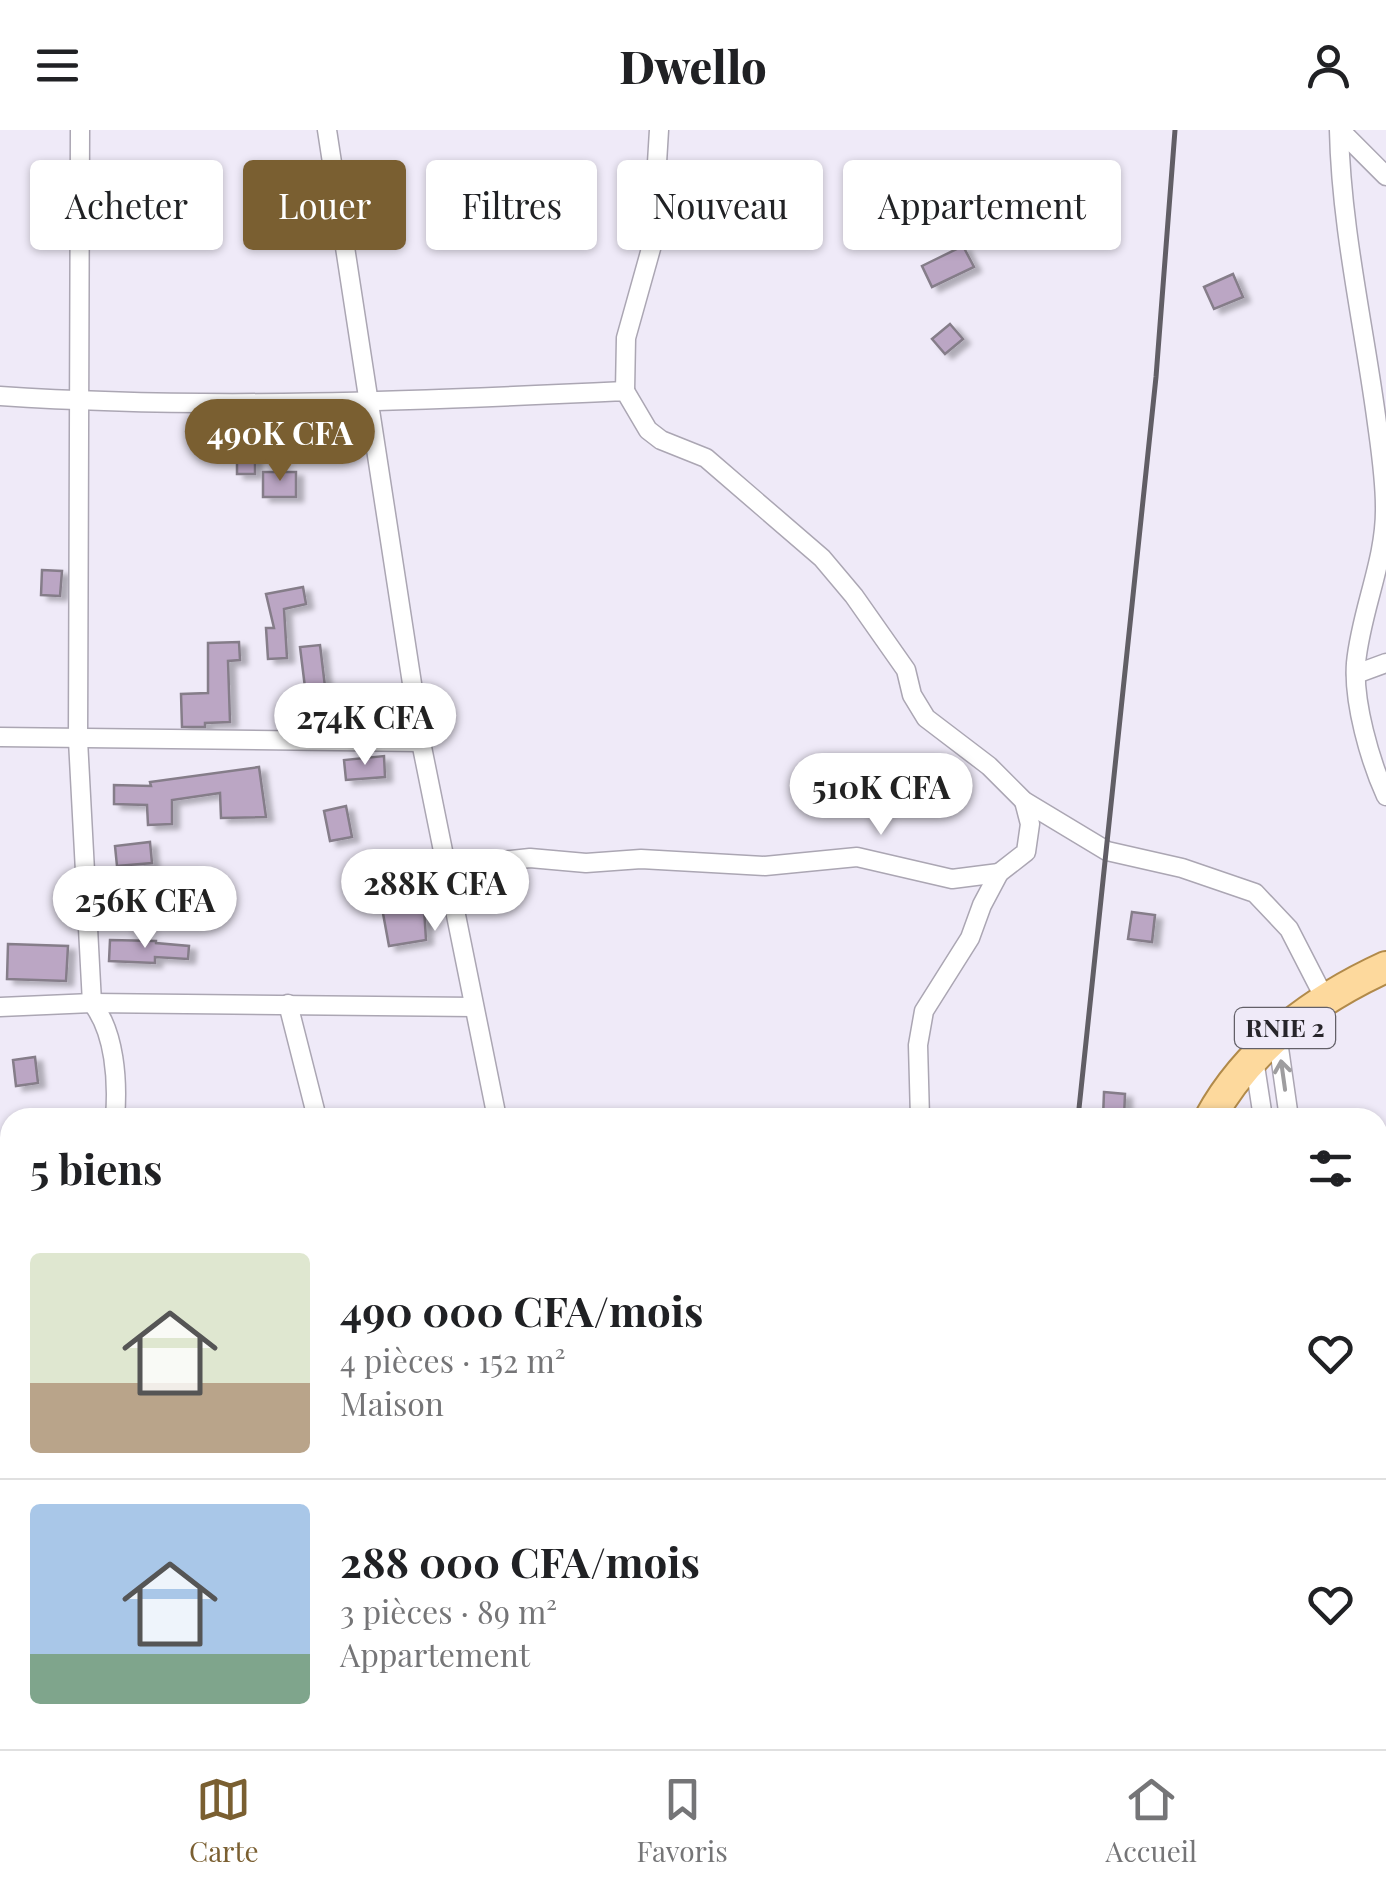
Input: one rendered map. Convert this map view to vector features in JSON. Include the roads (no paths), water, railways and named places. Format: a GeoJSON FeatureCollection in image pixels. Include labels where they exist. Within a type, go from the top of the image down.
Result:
{"type":"FeatureCollection","features":[{"type":"Feature","properties":{"kind":"main road","name":"RNIE 2"},"geometry":{"type":"LineString","coordinates":[[1216,1108],[1232,1083],[1277,1033],[1350,985],[1386,967]]}},
{"type":"Feature","properties":{"kind":"street"},"geometry":{"type":"LineString","coordinates":[[80,130],[78,740],[92,1003],[110,1041],[115,1108]]}},
{"type":"Feature","properties":{"kind":"street"},"geometry":{"type":"LineString","coordinates":[[327,130],[421,742],[495,1108]]}},
{"type":"Feature","properties":{"kind":"street"},"geometry":{"type":"LineString","coordinates":[[659,130],[652,244],[626,338],[625,391],[648,430],[661,440],[706,458],[822,558],[906,670],[912,695],[926,718],[989,766],[1024,800],[1107,851],[1182,868],[1255,892],[1289,929],[1326,1001]]}},
{"type":"Feature","properties":{"kind":"street"},"geometry":{"type":"LineString","coordinates":[[1340,130],[1386,176]]}},
{"type":"Feature","properties":{"kind":"street"},"geometry":{"type":"LineString","coordinates":[[1340,130],[1342,201],[1364,330],[1386,508],[1356,674],[1366,737],[1386,796]]}},
{"type":"Feature","properties":{"kind":"street"},"geometry":{"type":"LineString","coordinates":[[0,396],[77,401],[368,403],[625,391]]}},
{"type":"Feature","properties":{"kind":"street"},"geometry":{"type":"LineString","coordinates":[[1356,674],[1386,663]]}},
{"type":"Feature","properties":{"kind":"street"},"geometry":{"type":"LineString","coordinates":[[0,737],[421,742]]}},
{"type":"Feature","properties":{"kind":"street"},"geometry":{"type":"LineString","coordinates":[[920,1108],[918,1045],[924,1011],[970,938],[999,873],[1026,852],[1030,824],[1024,800]]}},
{"type":"Feature","properties":{"kind":"street"},"geometry":{"type":"LineString","coordinates":[[446,866],[530,858],[765,866],[857,858],[952,879],[999,873]]}},
{"type":"Feature","properties":{"kind":"street"},"geometry":{"type":"LineString","coordinates":[[288,1004],[314,1108]]}},
{"type":"Feature","properties":{"kind":"street"},"geometry":{"type":"LineString","coordinates":[[0,1006],[474,1006]]}},
{"type":"Feature","properties":{"kind":"street"},"geometry":{"type":"LineString","coordinates":[[1277,1033],[1288,1108]]}},
{"type":"Feature","properties":{"kind":"street"},"geometry":{"type":"LineString","coordinates":[[1254,1059],[1261,1108]]}},
{"type":"Feature","properties":{"kind":"railway"},"geometry":{"type":"LineString","coordinates":[[1079,1108],[1156,377],[1175,130]]}}]}
